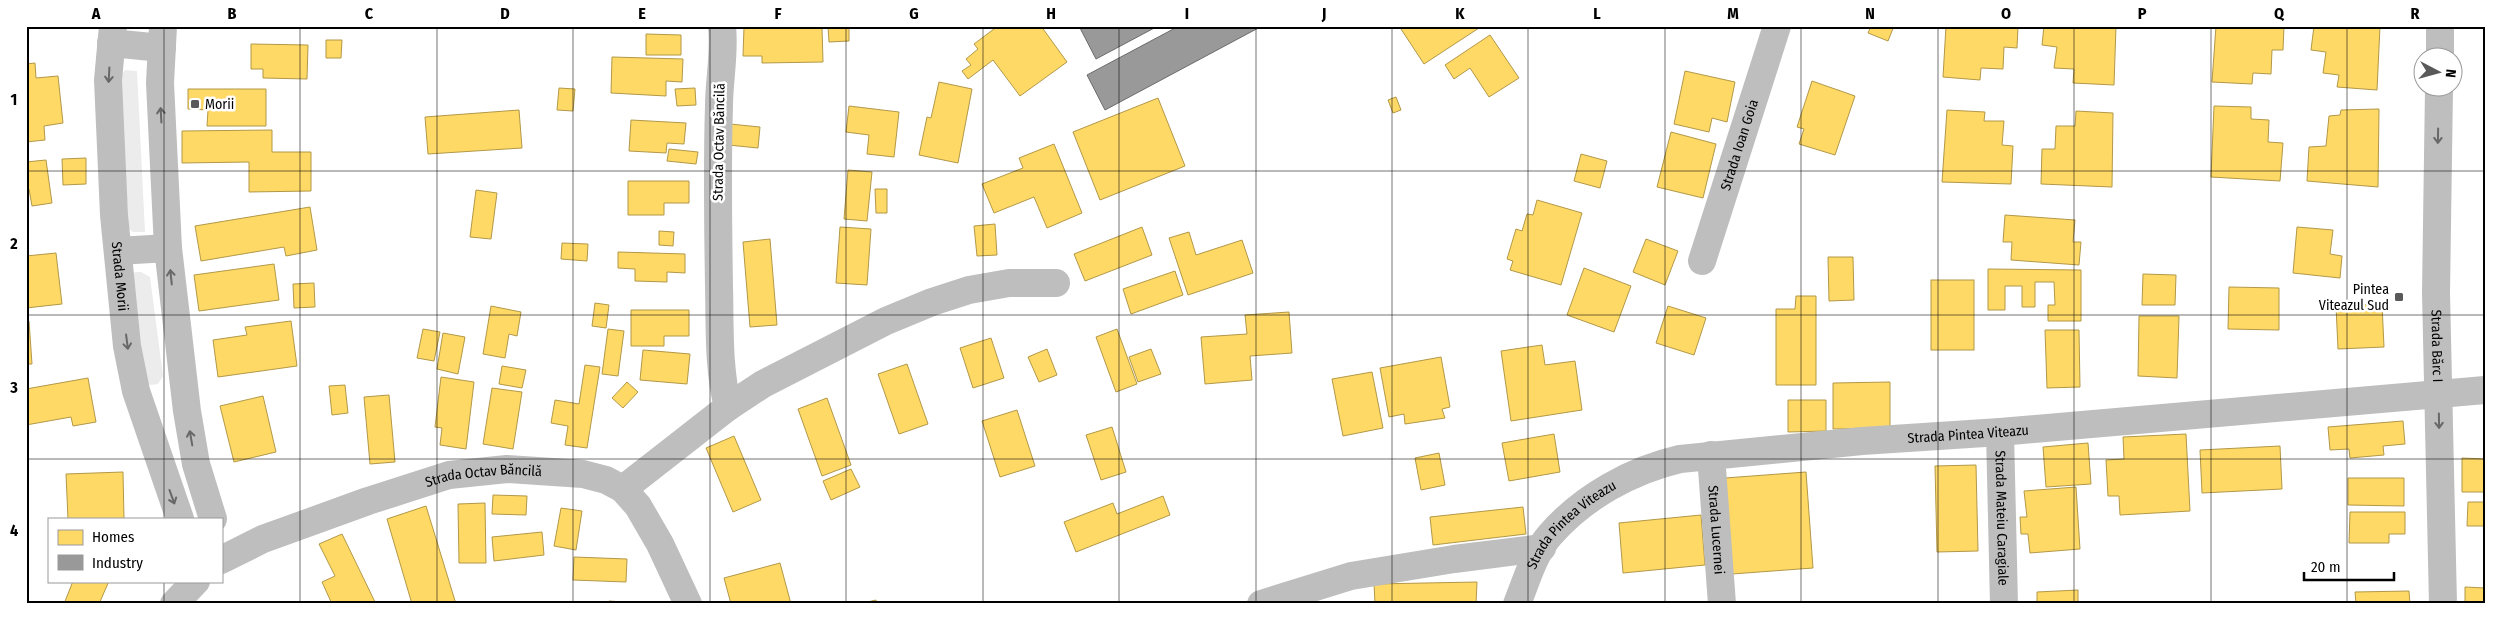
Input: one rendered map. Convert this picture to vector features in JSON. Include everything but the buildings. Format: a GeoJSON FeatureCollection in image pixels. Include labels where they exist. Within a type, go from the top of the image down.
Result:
{"type":"FeatureCollection","features":[{"type":"Feature","properties":{"kind":"street","name":"Strada Octav Băncilă"},"geometry":{"type":"LineString","coordinates":[[722,26],[718,188],[720,327],[723,388],[728,407]]}},
{"type":"Feature","properties":{"kind":"street","name":"Strada Ioan Goia"},"geometry":{"type":"LineString","coordinates":[[1702,261],[1777,26]]}},
{"type":"Feature","properties":{"kind":"street"},"geometry":{"type":"LineString","coordinates":[[2440,26],[2440,48]]}},
{"type":"Feature","properties":{"kind":"street"},"geometry":{"type":"LineString","coordinates":[[112,35],[162,37],[160,83],[168,248],[187,411],[196,464],[212,518]]}},
{"type":"Feature","properties":{"kind":"street","name":"Strada Morii"},"geometry":{"type":"LineString","coordinates":[[112,35],[108,80],[118,252],[127,346],[136,391],[180,518]]}},
{"type":"Feature","properties":{"kind":"street","name":"Strada Bărc I"},"geometry":{"type":"LineString","coordinates":[[2439,98],[2436,293],[2443,604]]}},
{"type":"Feature","properties":{"kind":"street"},"geometry":{"type":"LineString","coordinates":[[118,252],[168,248]]}},
{"type":"Feature","properties":{"kind":"street"},"geometry":{"type":"LineString","coordinates":[[688,604],[660,544],[638,506],[623,489],[728,407],[764,384],[886,321],[932,302],[969,290],[1009,284],[1056,282]]}},
{"type":"Feature","properties":{"kind":"street","name":"Strada Pintea Viteazu"},"geometry":{"type":"LineString","coordinates":[[1517,604],[1549,536],[1579,507],[1616,483],[1653,465],[1712,455],[2485,390]]}},
{"type":"Feature","properties":{"kind":"street","name":"Strada Mateiu Caragiale"},"geometry":{"type":"LineString","coordinates":[[2000,432],[2004,604]]}},
{"type":"Feature","properties":{"kind":"street","name":"Strada Lucernei"},"geometry":{"type":"LineString","coordinates":[[1712,455],[1722,604]]}},
{"type":"Feature","properties":{"kind":"street","name":"Strada Octav Băncilă"},"geometry":{"type":"LineString","coordinates":[[223,553],[359,504],[449,476],[507,469],[583,474],[606,480],[623,489]]}},
{"type":"Feature","properties":{"kind":"street"},"geometry":{"type":"LineString","coordinates":[[1261,604],[1351,576],[1454,559],[1542,548]]}},
{"type":"Feature","properties":{"kind":"street"},"geometry":{"type":"LineString","coordinates":[[174,604],[195,582]]}},
{"type":"Feature","properties":{"kind":"shaded area"},"geometry":{"type":"Polygon","coordinates":[[[125,70],[137,71],[145,232],[133,232],[129,229],[119,79],[125,70]]]}},
{"type":"Feature","properties":{"kind":"shaded area"},"geometry":{"type":"Polygon","coordinates":[[[135,272],[141,272],[150,277],[163,376],[158,384],[150,385],[145,380],[130,278],[135,272]]]}},
{"type":"Feature","properties":{"kind":"place","name":"Morii"},"geometry":{"type":"Point","coordinates":[195,104]}},
{"type":"Feature","properties":{"kind":"place","name":"Pintea Viteazul Sud"},"geometry":{"type":"Point","coordinates":[2399,297]}}]}
